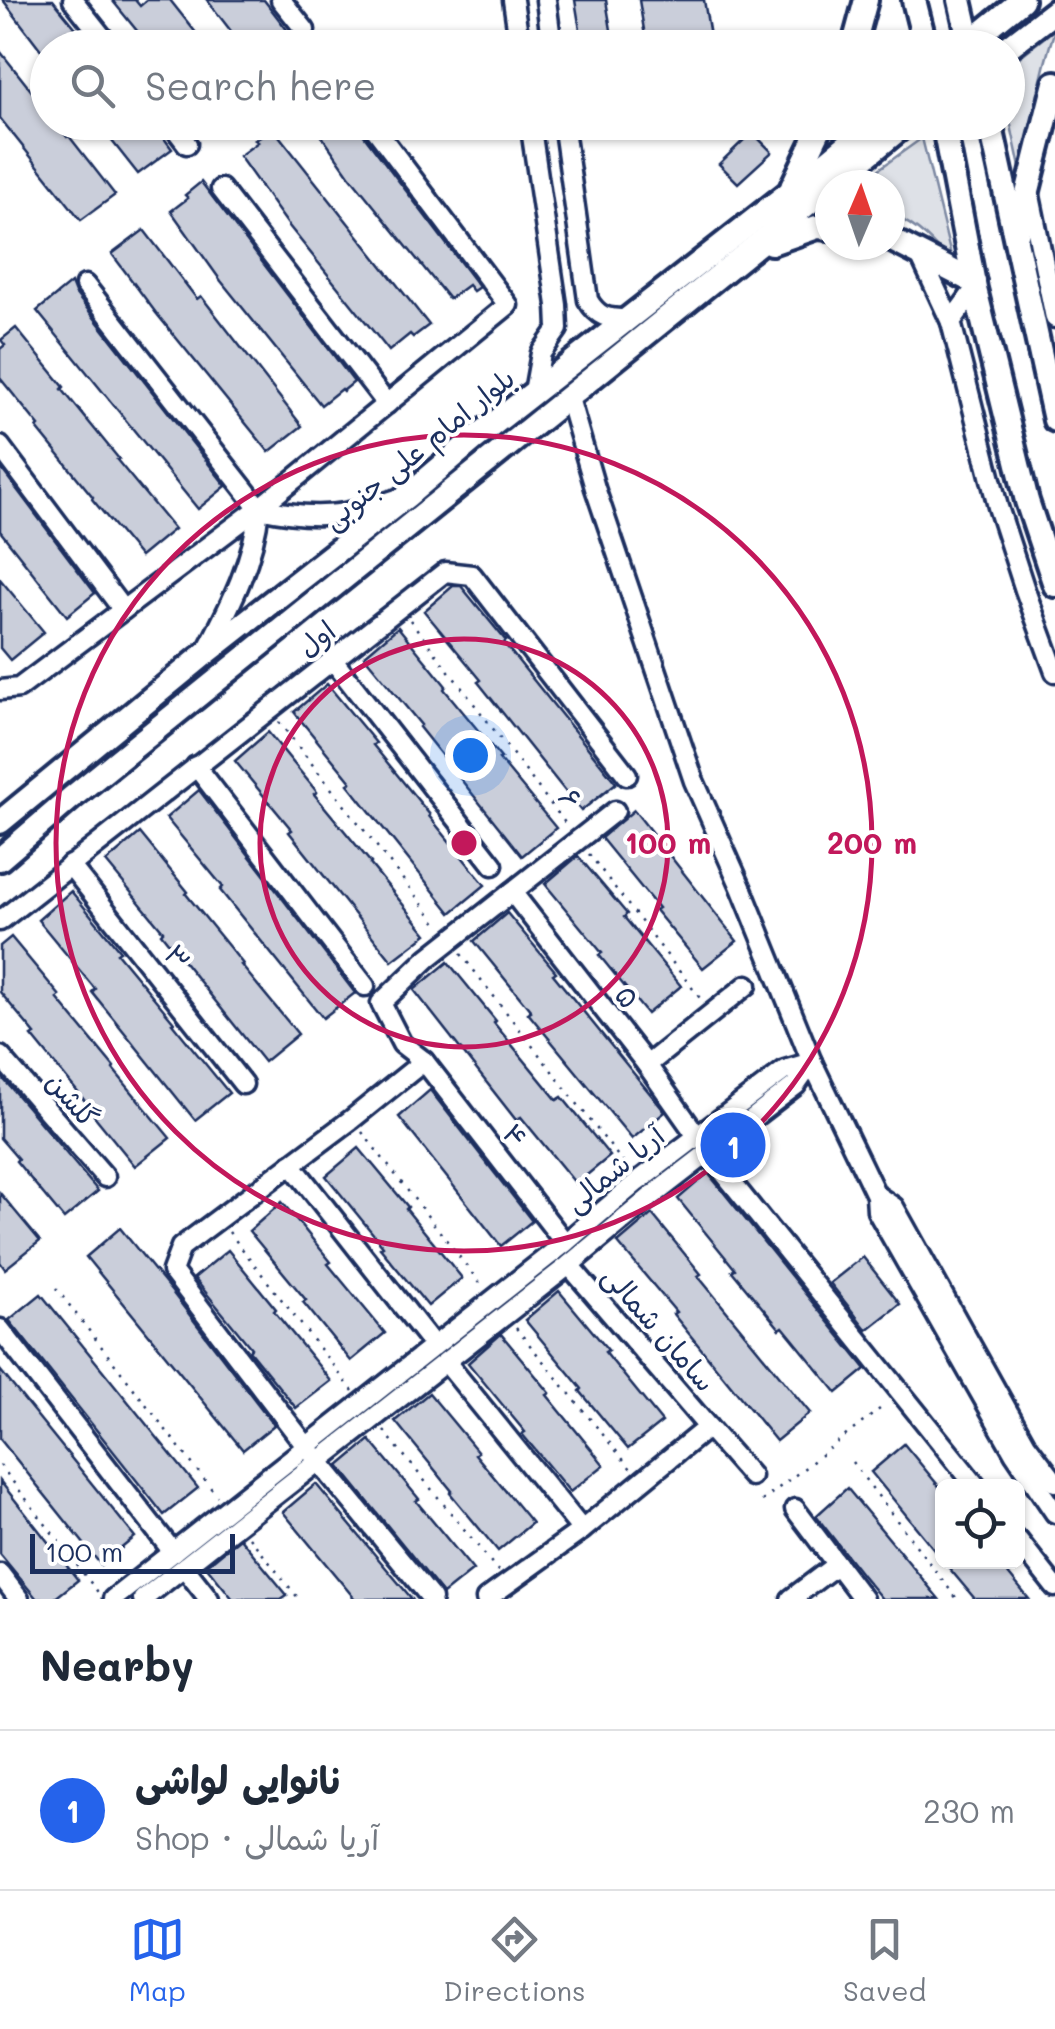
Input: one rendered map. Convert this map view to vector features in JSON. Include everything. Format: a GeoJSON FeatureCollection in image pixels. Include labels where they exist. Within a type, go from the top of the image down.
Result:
{"type":"FeatureCollection","features":[{"type":"Feature","properties":{"kind":"main road"},"geometry":{"type":"LineString","coordinates":[[858,30],[866,0]]}},
{"type":"Feature","properties":{"kind":"main road"},"geometry":{"type":"LineString","coordinates":[[914,0],[922,30]]}},
{"type":"Feature","properties":{"kind":"main road"},"geometry":{"type":"LineString","coordinates":[[960,0],[965,30]]}},
{"type":"Feature","properties":{"kind":"main road"},"geometry":{"type":"LineString","coordinates":[[987,30],[1022,0]]}},
{"type":"Feature","properties":{"kind":"main road"},"geometry":{"type":"LineString","coordinates":[[1025,34],[1055,10]]}},
{"type":"Feature","properties":{"kind":"main road"},"geometry":{"type":"LineString","coordinates":[[1016,246],[1055,83]]}},
{"type":"Feature","properties":{"kind":"main road"},"geometry":{"type":"LineString","coordinates":[[790,192],[815,140]]}},
{"type":"Feature","properties":{"kind":"main road","name":"بلوار امام علی جنوبی"},"geometry":{"type":"LineString","coordinates":[[0,822],[204,654],[853,140]]}},
{"type":"Feature","properties":{"kind":"main road","name":"بلوار امام علی جنوبی"},"geometry":{"type":"LineString","coordinates":[[850,170],[886,140]]}},
{"type":"Feature","properties":{"kind":"main road"},"geometry":{"type":"LineString","coordinates":[[947,140],[975,285],[1026,501],[1055,585]]}},
{"type":"Feature","properties":{"kind":"main road"},"geometry":{"type":"LineString","coordinates":[[994,140],[1055,420]]}},
{"type":"Feature","properties":{"kind":"main road","name":"بلوار امام علی جنوبی"},"geometry":{"type":"LineString","coordinates":[[0,859],[815,199]]}},
{"type":"Feature","properties":{"kind":"main road"},"geometry":{"type":"LineString","coordinates":[[753,249],[815,227]]}},
{"type":"Feature","properties":{"kind":"main road"},"geometry":{"type":"LineString","coordinates":[[905,247],[975,285]]}},
{"type":"Feature","properties":{"kind":"main road"},"geometry":{"type":"LineString","coordinates":[[412,492],[432,508]]}},
{"type":"Feature","properties":{"kind":"street"},"geometry":{"type":"LineString","coordinates":[[73,0],[97,30]]}},
{"type":"Feature","properties":{"kind":"street"},"geometry":{"type":"LineString","coordinates":[[281,0],[305,30]]}},
{"type":"Feature","properties":{"kind":"street"},"geometry":{"type":"LineString","coordinates":[[513,0],[517,30]]}},
{"type":"Feature","properties":{"kind":"street"},"geometry":{"type":"LineString","coordinates":[[546,0],[550,30]]}},
{"type":"Feature","properties":{"kind":"street"},"geometry":{"type":"LineString","coordinates":[[184,140],[187,144]]}},
{"type":"Feature","properties":{"kind":"street"},"geometry":{"type":"LineString","coordinates":[[0,690],[19,688],[259,508],[508,305],[384,140]]}},
{"type":"Feature","properties":{"kind":"street"},"geometry":{"type":"LineString","coordinates":[[533,140],[558,329],[540,353],[534,392]]}},
{"type":"Feature","properties":{"kind":"street"},"geometry":{"type":"LineString","coordinates":[[565,140],[588,300],[596,314],[627,319]]}},
{"type":"Feature","properties":{"kind":"street"},"geometry":{"type":"LineString","coordinates":[[1028,185],[1055,318]]}},
{"type":"Feature","properties":{"kind":"street"},"geometry":{"type":"LineString","coordinates":[[222,190],[387,404]]}},
{"type":"Feature","properties":{"kind":"street"},"geometry":{"type":"LineString","coordinates":[[1016,246],[1048,288]]}},
{"type":"Feature","properties":{"kind":"street"},"geometry":{"type":"LineString","coordinates":[[920,255],[951,322],[998,507],[1055,672]]}},
{"type":"Feature","properties":{"kind":"street"},"geometry":{"type":"LineString","coordinates":[[86,285],[259,508],[297,516],[332,516],[364,510],[412,492]]}},
{"type":"Feature","properties":{"kind":"street"},"geometry":{"type":"LineString","coordinates":[[951,322],[975,285]]}},
{"type":"Feature","properties":{"kind":"street"},"geometry":{"type":"LineString","coordinates":[[570,398],[595,488],[694,781],[812,1062],[876,1195],[877,1211],[1015,1454],[1055,1513]]}},
{"type":"Feature","properties":{"kind":"street"},"geometry":{"type":"LineString","coordinates":[[0,446],[123,610]]}},
{"type":"Feature","properties":{"kind":"street"},"geometry":{"type":"LineString","coordinates":[[998,507],[1026,501]]}},
{"type":"Feature","properties":{"kind":"street"},"geometry":{"type":"LineString","coordinates":[[204,654],[238,590],[257,531],[259,508]]}},
{"type":"Feature","properties":{"kind":"street","name":"اول"},"geometry":{"type":"LineString","coordinates":[[0,920],[445,572],[472,575],[627,775]]}},
{"type":"Feature","properties":{"kind":"street"},"geometry":{"type":"LineString","coordinates":[[332,660],[494,865]]}},
{"type":"Feature","properties":{"kind":"street"},"geometry":{"type":"LineString","coordinates":[[196,766],[366,986]]}},
{"type":"Feature","properties":{"kind":"street"},"geometry":{"type":"LineString","coordinates":[[512,892],[615,811]]}},
{"type":"Feature","properties":{"kind":"street","name":"۳"},"geometry":{"type":"LineString","coordinates":[[70,865],[243,1084]]}},
{"type":"Feature","properties":{"kind":"street","name":"۴"},"geometry":{"type":"LineString","coordinates":[[512,892],[428,958],[381,1003],[402,1044],[424,1060],[565,1243]]}},
{"type":"Feature","properties":{"kind":"street","name":"۵"},"geometry":{"type":"LineString","coordinates":[[512,892],[698,1136]]}},
{"type":"Feature","properties":{"kind":"street"},"geometry":{"type":"LineString","coordinates":[[646,1064],[747,985]]}},
{"type":"Feature","properties":{"kind":"street","name":"گلشن"},"geometry":{"type":"LineString","coordinates":[[0,1056],[105,1177]]}},
{"type":"Feature","properties":{"kind":"street"},"geometry":{"type":"LineString","coordinates":[[424,1060],[181,1247],[172,1271],[306,1446],[432,1599]]}},
{"type":"Feature","properties":{"kind":"street","name":"آریا شمالی"},"geometry":{"type":"LineString","coordinates":[[113,1599],[178,1560],[233,1516],[306,1446],[637,1182],[785,1070],[812,1062]]}},
{"type":"Feature","properties":{"kind":"street","name":"آریا شمالی"},"geometry":{"type":"LineString","coordinates":[[233,1516],[319,1461],[570,1265],[796,1085],[812,1062]]}},
{"type":"Feature","properties":{"kind":"street"},"geometry":{"type":"LineString","coordinates":[[708,1153],[970,1479]]}},
{"type":"Feature","properties":{"kind":"street"},"geometry":{"type":"LineString","coordinates":[[291,1164],[434,1346]]}},
{"type":"Feature","properties":{"kind":"street"},"geometry":{"type":"LineString","coordinates":[[876,1195],[894,1207],[1026,1444],[1055,1482]]}},
{"type":"Feature","properties":{"kind":"street","name":"سامان شمالی"},"geometry":{"type":"LineString","coordinates":[[570,1265],[751,1476]]}},
{"type":"Feature","properties":{"kind":"street"},"geometry":{"type":"LineString","coordinates":[[0,1329],[210,1599]]}},
{"type":"Feature","properties":{"kind":"street"},"geometry":{"type":"LineString","coordinates":[[446,1362],[582,1530]]}},
{"type":"Feature","properties":{"kind":"street"},"geometry":{"type":"LineString","coordinates":[[486,1599],[582,1530],[708,1427]]}},
{"type":"Feature","properties":{"kind":"street"},"geometry":{"type":"LineString","coordinates":[[795,1509],[863,1599]]}},
{"type":"Feature","properties":{"kind":"street"},"geometry":{"type":"LineString","coordinates":[[1025,1549],[1055,1588]]}},
{"type":"Feature","properties":{"kind":"street","name":"آریا شمالی"},"geometry":{"type":"LineString","coordinates":[[143,1599],[178,1560]]}},
{"type":"Feature","properties":{"kind":"street"},"geometry":{"type":"LineString","coordinates":[[791,1599],[836,1565]]}},
{"type":"Feature","properties":{"kind":"street"},"geometry":{"type":"LineString","coordinates":[[0,1574],[20,1599]]}},
{"type":"Feature","properties":{"kind":"path","name":"۶"},"geometry":{"type":"LineString","coordinates":[[400,606],[711,1013]]}},
{"type":"Feature","properties":{"kind":"path"},"geometry":{"type":"LineString","coordinates":[[352,1118],[492,1299]]}},
{"type":"Feature","properties":{"kind":"path"},"geometry":{"type":"LineString","coordinates":[[219,1219],[362,1402]]}},
{"type":"Feature","properties":{"kind":"path"},"geometry":{"type":"LineString","coordinates":[[56,1288],[299,1599]]}},
{"type":"Feature","properties":{"kind":"path"},"geometry":{"type":"LineString","coordinates":[[506,1315],[640,1482]]}},
{"type":"Feature","properties":{"kind":"path"},"geometry":{"type":"LineString","coordinates":[[762,1501],[884,1405]]}},
{"type":"Feature","properties":{"kind":"path"},"geometry":{"type":"LineString","coordinates":[[374,1418],[508,1583]]}},
{"type":"Feature","properties":{"kind":"path"},"geometry":{"type":"LineString","coordinates":[[852,1462],[957,1599]]}},
{"type":"Feature","properties":{"kind":"path"},"geometry":{"type":"LineString","coordinates":[[0,1465],[104,1599]]}},
{"type":"Feature","properties":{"kind":"shaded area"},"geometry":{"type":"Polygon","coordinates":[[[1055,29],[1035,107],[1024,186],[1014,140],[1025,140],[1025,53],[1055,29]]]}},
{"type":"Feature","properties":{"kind":"shaded area"},"geometry":{"type":"Polygon","coordinates":[[[922,140],[954,268],[905,222],[905,170],[878,170],[922,140]]]}},
{"type":"Feature","properties":{"kind":"building"},"geometry":{"type":"Polygon","coordinates":[[[3,0],[53,0],[77,30],[30,30],[30,35],[3,0]]]}},
{"type":"Feature","properties":{"kind":"building"},"geometry":{"type":"Polygon","coordinates":[[[112,0],[135,0],[140,6],[147,0],[170,0],[194,30],[136,30],[112,0]]]}},
{"type":"Feature","properties":{"kind":"building"},"geometry":{"type":"Polygon","coordinates":[[[207,0],[264,0],[287,30],[230,30],[207,0]]]}},
{"type":"Feature","properties":{"kind":"building"},"geometry":{"type":"Polygon","coordinates":[[[575,0],[606,0],[611,30],[580,30],[575,0]]]}},
{"type":"Feature","properties":{"kind":"building"},"geometry":{"type":"Polygon","coordinates":[[[639,0],[704,0],[709,30],[644,30],[639,0]]]}},
{"type":"Feature","properties":{"kind":"building"},"geometry":{"type":"Polygon","coordinates":[[[0,51],[30,89],[30,140],[72,140],[115,195],[81,220],[0,118],[0,51]]]}},
{"type":"Feature","properties":{"kind":"building"},"geometry":{"type":"Polygon","coordinates":[[[111,140],[165,140],[172,149],[138,174],[111,140]]]}},
{"type":"Feature","properties":{"kind":"building"},"geometry":{"type":"Polygon","coordinates":[[[255,140],[282,140],[429,325],[389,351],[289,226],[239,156],[258,142],[255,140]]]}},
{"type":"Feature","properties":{"kind":"building"},"geometry":{"type":"Polygon","coordinates":[[[325,140],[368,140],[479,287],[473,291],[468,285],[449,299],[325,140]]]}},
{"type":"Feature","properties":{"kind":"building"},"geometry":{"type":"Polygon","coordinates":[[[744,140],[760,140],[772,152],[738,183],[719,164],[744,140]]]}},
{"type":"Feature","properties":{"kind":"building"},"geometry":{"type":"Polygon","coordinates":[[[201,182],[354,382],[321,405],[221,281],[171,211],[201,182]]]}},
{"type":"Feature","properties":{"kind":"building"},"geometry":{"type":"Polygon","coordinates":[[[144,230],[302,426],[269,452],[112,254],[144,230]]]}},
{"type":"Feature","properties":{"kind":"building"},"geometry":{"type":"Polygon","coordinates":[[[71,283],[226,486],[198,509],[37,311],[71,283]]]}},
{"type":"Feature","properties":{"kind":"building"},"geometry":{"type":"Polygon","coordinates":[[[16,328],[174,529],[140,557],[0,378],[0,349],[5,345],[1,340],[16,328]]]}},
{"type":"Feature","properties":{"kind":"building"},"geometry":{"type":"Polygon","coordinates":[[[0,467],[95,593],[67,616],[0,531],[0,467]]]}},
{"type":"Feature","properties":{"kind":"building"},"geometry":{"type":"Polygon","coordinates":[[[0,579],[44,632],[10,660],[0,648],[0,579]]]}},
{"type":"Feature","properties":{"kind":"building"},"geometry":{"type":"Polygon","coordinates":[[[453,586],[461,586],[616,783],[581,811],[424,611],[453,586]]]}},
{"type":"Feature","properties":{"kind":"building"},"geometry":{"type":"Polygon","coordinates":[[[398,627],[556,828],[522,856],[364,656],[398,627]]]}},
{"type":"Feature","properties":{"kind":"building"},"geometry":{"type":"Polygon","coordinates":[[[327,684],[485,885],[451,913],[294,712],[327,684]]]}},
{"type":"Feature","properties":{"kind":"building"},"geometry":{"type":"Polygon","coordinates":[[[268,732],[427,934],[392,961],[235,761],[268,732]]]}},
{"type":"Feature","properties":{"kind":"building"},"geometry":{"type":"Polygon","coordinates":[[[199,790],[355,993],[323,1018],[166,818],[199,790]]]}},
{"type":"Feature","properties":{"kind":"building"},"geometry":{"type":"Polygon","coordinates":[[[634,810],[737,941],[703,968],[601,838],[634,810]]]}},
{"type":"Feature","properties":{"kind":"building"},"geometry":{"type":"Polygon","coordinates":[[[140,833],[298,1034],[264,1062],[106,862],[140,833]]]}},
{"type":"Feature","properties":{"kind":"building"},"geometry":{"type":"Polygon","coordinates":[[[578,856],[681,986],[647,1014],[545,884],[578,856]]]}},
{"type":"Feature","properties":{"kind":"building"},"geometry":{"type":"Polygon","coordinates":[[[71,891],[229,1093],[195,1120],[38,920],[71,891]]]}},
{"type":"Feature","properties":{"kind":"building"},"geometry":{"type":"Polygon","coordinates":[[[507,913],[665,1112],[632,1139],[474,941],[507,913]]]}},
{"type":"Feature","properties":{"kind":"building"},"geometry":{"type":"Polygon","coordinates":[[[11,937],[170,1138],[135,1166],[0,992],[0,946],[11,937]]]}},
{"type":"Feature","properties":{"kind":"building"},"geometry":{"type":"Polygon","coordinates":[[[448,962],[557,1100],[562,1097],[610,1156],[576,1184],[521,1117],[516,1120],[414,990],[448,962]]]}},
{"type":"Feature","properties":{"kind":"building"},"geometry":{"type":"Polygon","coordinates":[[[0,1075],[98,1191],[64,1219],[0,1138],[0,1075]]]}},
{"type":"Feature","properties":{"kind":"building"},"geometry":{"type":"Polygon","coordinates":[[[430,1090],[532,1221],[501,1246],[399,1117],[430,1090]]]}},
{"type":"Feature","properties":{"kind":"building"},"geometry":{"type":"Polygon","coordinates":[[[359,1148],[462,1278],[428,1306],[326,1176],[359,1148]]]}},
{"type":"Feature","properties":{"kind":"building"},"geometry":{"type":"Polygon","coordinates":[[[708,1173],[866,1369],[837,1393],[732,1271],[735,1269],[678,1199],[708,1173]]]}},
{"type":"Feature","properties":{"kind":"building"},"geometry":{"type":"Polygon","coordinates":[[[0,1193],[40,1241],[5,1269],[0,1262],[0,1193]]]}},
{"type":"Feature","properties":{"kind":"building"},"geometry":{"type":"Polygon","coordinates":[[[282,1202],[385,1333],[351,1361],[249,1231],[282,1202]]]}},
{"type":"Feature","properties":{"kind":"building"},"geometry":{"type":"Polygon","coordinates":[[[652,1214],[810,1413],[776,1441],[618,1243],[652,1214]]]}},
{"type":"Feature","properties":{"kind":"building"},"geometry":{"type":"Polygon","coordinates":[[[120,1228],[274,1425],[243,1450],[86,1257],[120,1228]]]}},
{"type":"Feature","properties":{"kind":"building"},"geometry":{"type":"Polygon","coordinates":[[[228,1250],[331,1381],[296,1408],[194,1278],[228,1250]]]}},
{"type":"Feature","properties":{"kind":"building"},"geometry":{"type":"Polygon","coordinates":[[[863,1257],[900,1304],[867,1330],[830,1283],[863,1257]]]}},
{"type":"Feature","properties":{"kind":"building"},"geometry":{"type":"Polygon","coordinates":[[[559,1291],[662,1422],[628,1449],[525,1320],[559,1291]]]}},
{"type":"Feature","properties":{"kind":"building"},"geometry":{"type":"Polygon","coordinates":[[[41,1294],[198,1488],[164,1515],[9,1320],[41,1294]]]}},
{"type":"Feature","properties":{"kind":"building"},"geometry":{"type":"Polygon","coordinates":[[[501,1334],[604,1465],[570,1492],[468,1363],[501,1334]]]}},
{"type":"Feature","properties":{"kind":"building"},"geometry":{"type":"Polygon","coordinates":[[[0,1370],[135,1537],[101,1565],[0,1439],[0,1370]]]}},
{"type":"Feature","properties":{"kind":"building"},"geometry":{"type":"Polygon","coordinates":[[[429,1393],[532,1523],[498,1551],[395,1421],[429,1393]]]}},
{"type":"Feature","properties":{"kind":"building"},"geometry":{"type":"Polygon","coordinates":[[[370,1440],[473,1570],[443,1594],[339,1466],[370,1440]]]}},
{"type":"Feature","properties":{"kind":"building"},"geometry":{"type":"Polygon","coordinates":[[[904,1444],[935,1482],[935,1550],[871,1472],[904,1444]]]}},
{"type":"Feature","properties":{"kind":"building"},"geometry":{"type":"Polygon","coordinates":[[[0,1481],[78,1580],[54,1599],[37,1599],[0,1554],[0,1481]]]}},
{"type":"Feature","properties":{"kind":"building"},"geometry":{"type":"Polygon","coordinates":[[[316,1484],[412,1599],[355,1599],[283,1512],[316,1484]]]}},
{"type":"Feature","properties":{"kind":"building"},"geometry":{"type":"Polygon","coordinates":[[[847,1488],[939,1599],[882,1599],[862,1575],[816,1516],[847,1488]]]}},
{"type":"Feature","properties":{"kind":"building"},"geometry":{"type":"Polygon","coordinates":[[[240,1538],[287,1595],[281,1599],[233,1599],[206,1566],[240,1538]]]}},
{"type":"Feature","properties":{"kind":"building"},"geometry":{"type":"Polygon","coordinates":[[[950,1569],[1007,1569],[1029,1599],[975,1599],[950,1569]]]}},
{"type":"Feature","properties":{"kind":"place","name":"نانوایی لواشی"},"geometry":{"type":"Point","coordinates":[733,1145]}}]}
